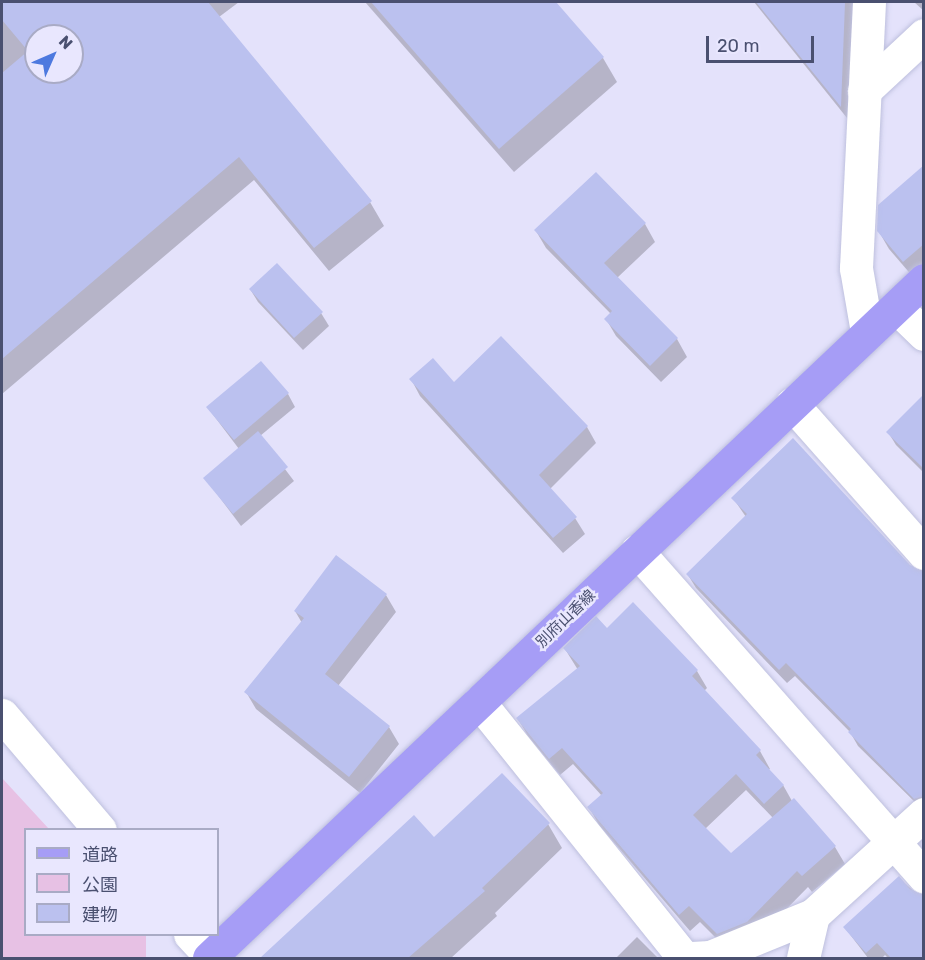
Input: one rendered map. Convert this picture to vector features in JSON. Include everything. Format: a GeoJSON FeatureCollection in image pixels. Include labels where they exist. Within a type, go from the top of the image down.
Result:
{"type":"FeatureCollection","features":[{"type":"Feature","properties":{"kind":"main road","name":"別府山香線"},"geometry":{"type":"LineString","coordinates":[[205,952],[479,702],[924,280]]}},
{"type":"Feature","properties":{"kind":"street"},"geometry":{"type":"LineString","coordinates":[[867,332],[856,268],[869,2]]}},
{"type":"Feature","properties":{"kind":"street"},"geometry":{"type":"LineString","coordinates":[[864,91],[924,34]]}},
{"type":"Feature","properties":{"kind":"street"},"geometry":{"type":"LineString","coordinates":[[896,307],[924,334]]}},
{"type":"Feature","properties":{"kind":"street"},"geometry":{"type":"LineString","coordinates":[[792,404],[924,553]]}},
{"type":"Feature","properties":{"kind":"street"},"geometry":{"type":"LineString","coordinates":[[637,551],[924,876]]}},
{"type":"Feature","properties":{"kind":"street"},"geometry":{"type":"LineString","coordinates":[[479,702],[684,958]]}},
{"type":"Feature","properties":{"kind":"street"},"geometry":{"type":"LineString","coordinates":[[2,716],[98,828]]}},
{"type":"Feature","properties":{"kind":"street"},"geometry":{"type":"LineString","coordinates":[[691,958],[710,957],[813,915],[924,814]]}},
{"type":"Feature","properties":{"kind":"street"},"geometry":{"type":"LineString","coordinates":[[804,958],[813,915]]}},
{"type":"Feature","properties":{"kind":"green space"},"geometry":{"type":"Polygon","coordinates":[[[2,778],[48,828],[24,828],[24,936],[146,936],[146,958],[2,958],[2,778]]]}},
{"type":"Feature","properties":{"kind":"building"},"geometry":{"type":"Polygon","coordinates":[[[2,2],[208,2],[372,201],[314,248],[239,157],[2,359],[2,73],[24,54],[24,84],[84,84],[84,24],[24,24],[24,46],[2,20],[2,2]]]}},
{"type":"Feature","properties":{"kind":"building"},"geometry":{"type":"Polygon","coordinates":[[[371,2],[556,2],[604,57],[499,149],[371,2]]]}},
{"type":"Feature","properties":{"kind":"building"},"geometry":{"type":"Polygon","coordinates":[[[756,2],[845,2],[841,107],[756,2]]]}},
{"type":"Feature","properties":{"kind":"building"},"geometry":{"type":"Polygon","coordinates":[[[924,165],[924,244],[903,262],[877,231],[878,205],[924,165]]]}},
{"type":"Feature","properties":{"kind":"building"},"geometry":{"type":"Polygon","coordinates":[[[596,172],[646,223],[604,263],[678,338],[650,366],[604,319],[612,311],[534,230],[596,172]]]}},
{"type":"Feature","properties":{"kind":"building"},"geometry":{"type":"Polygon","coordinates":[[[277,263],[323,312],[294,338],[249,289],[277,263]]]}},
{"type":"Feature","properties":{"kind":"building"},"geometry":{"type":"Polygon","coordinates":[[[501,336],[588,426],[539,475],[577,517],[553,538],[409,379],[433,358],[454,382],[501,336]]]}},
{"type":"Feature","properties":{"kind":"building"},"geometry":{"type":"Polygon","coordinates":[[[261,361],[289,393],[234,440],[206,407],[261,361]]]}},
{"type":"Feature","properties":{"kind":"building"},"geometry":{"type":"Polygon","coordinates":[[[924,394],[924,469],[886,432],[924,394]]]}},
{"type":"Feature","properties":{"kind":"building"},"geometry":{"type":"Polygon","coordinates":[[[258,431],[288,467],[233,514],[203,478],[258,431]]]}},
{"type":"Feature","properties":{"kind":"building"},"geometry":{"type":"Polygon","coordinates":[[[793,438],[910,565],[924,571],[924,796],[914,799],[848,732],[851,729],[786,663],[779,670],[686,574],[747,514],[731,498],[793,438]]]}},
{"type":"Feature","properties":{"kind":"building"},"geometry":{"type":"Polygon","coordinates":[[[336,555],[387,594],[325,674],[390,726],[349,777],[244,692],[304,618],[294,611],[336,555]]]}},
{"type":"Feature","properties":{"kind":"building"},"geometry":{"type":"Polygon","coordinates":[[[633,602],[698,670],[692,676],[761,750],[756,755],[784,785],[764,804],[736,774],[693,815],[731,853],[794,798],[836,846],[802,876],[797,871],[747,922],[717,934],[689,906],[679,915],[587,807],[603,793],[562,748],[549,759],[516,718],[580,666],[563,648],[596,616],[607,628],[633,602]]]}},
{"type":"Feature","properties":{"kind":"building"},"geometry":{"type":"Polygon","coordinates":[[[502,773],[550,823],[482,888],[485,891],[408,958],[260,958],[414,815],[434,837],[502,773]]]}},
{"type":"Feature","properties":{"kind":"building"},"geometry":{"type":"Polygon","coordinates":[[[899,876],[910,889],[924,894],[924,958],[891,958],[877,943],[866,953],[843,927],[899,876]]]}}]}
